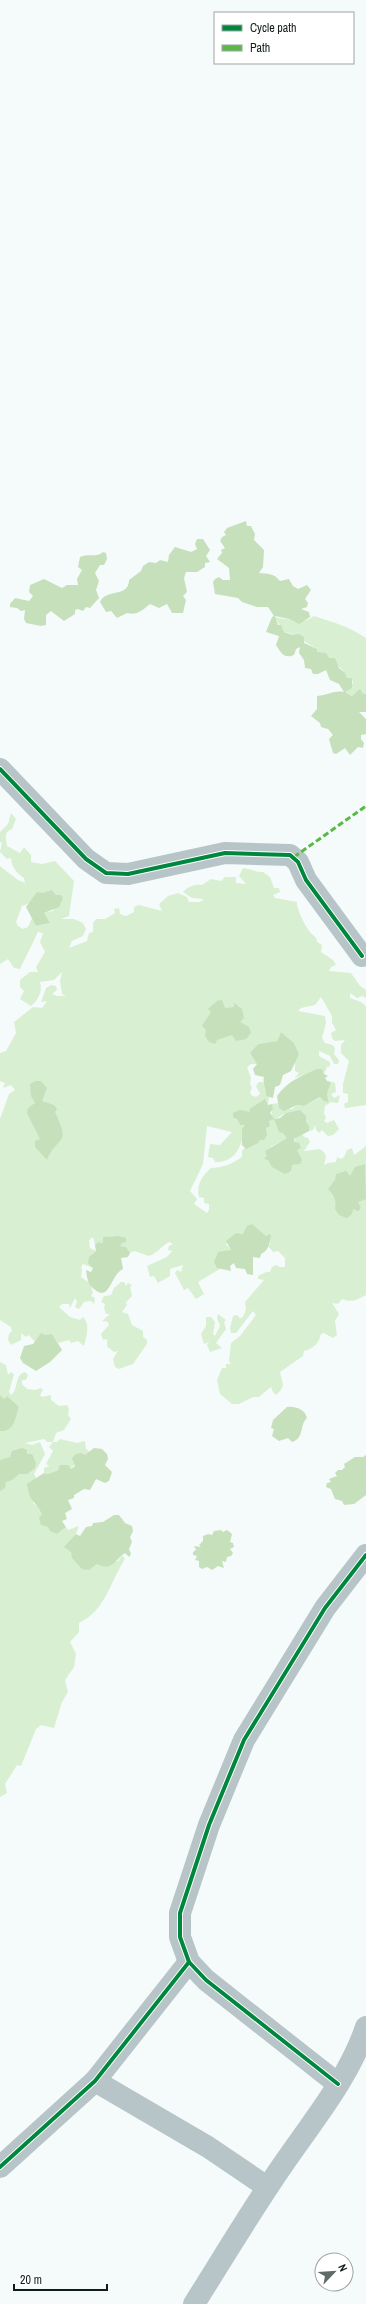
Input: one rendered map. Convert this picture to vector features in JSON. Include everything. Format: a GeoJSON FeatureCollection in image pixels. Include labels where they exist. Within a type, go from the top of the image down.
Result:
{"type":"FeatureCollection","features":[{"type":"Feature","properties":{"kind":"street"},"geometry":{"type":"LineString","coordinates":[[0,769],[86,859],[106,873],[128,874],[225,853],[290,855],[298,862],[306,880],[362,956]]}},
{"type":"Feature","properties":{"kind":"street"},"geometry":{"type":"LineString","coordinates":[[338,2084],[206,1980],[189,1962],[180,1936],[180,1913],[209,1825],[244,1740],[326,1608],[366,1555]]}},
{"type":"Feature","properties":{"kind":"street"},"geometry":{"type":"LineString","coordinates":[[0,2167],[95,2081],[189,1962]]}},
{"type":"Feature","properties":{"kind":"street"},"geometry":{"type":"LineString","coordinates":[[194,2304],[267,2187],[338,2084],[358,2049],[366,2027]]}},
{"type":"Feature","properties":{"kind":"street"},"geometry":{"type":"LineString","coordinates":[[95,2081],[208,2147],[267,2187]]}},
{"type":"Feature","properties":{"kind":"green space"},"geometry":{"type":"Polygon","coordinates":[[[246,521],[247,526],[251,526],[255,534],[254,540],[264,550],[263,567],[259,573],[273,575],[280,581],[289,579],[293,586],[298,589],[307,585],[311,590],[305,599],[308,603],[307,607],[301,609],[309,612],[310,617],[299,624],[289,619],[275,616],[278,625],[281,625],[284,632],[293,635],[299,634],[304,637],[304,643],[317,649],[317,652],[326,653],[329,658],[335,658],[339,668],[345,673],[347,678],[352,678],[352,688],[345,692],[352,696],[360,689],[363,694],[366,694],[366,712],[359,712],[366,719],[366,734],[361,735],[361,739],[364,743],[363,748],[358,747],[350,755],[345,748],[336,754],[333,753],[329,739],[333,735],[328,729],[321,727],[320,723],[311,716],[317,709],[317,696],[344,692],[339,684],[330,680],[326,670],[318,674],[313,674],[311,669],[305,668],[304,660],[299,653],[300,647],[296,649],[294,655],[291,656],[285,656],[281,653],[276,645],[279,636],[266,632],[272,617],[274,616],[268,607],[257,607],[242,602],[238,598],[215,594],[213,582],[215,579],[219,577],[223,580],[230,580],[229,568],[217,559],[222,553],[221,550],[225,548],[220,541],[222,537],[226,535],[224,532],[227,528],[246,521]]]}},
{"type":"Feature","properties":{"kind":"green space"},"geometry":{"type":"Polygon","coordinates":[[[197,539],[203,539],[210,550],[206,556],[210,562],[205,563],[205,567],[197,572],[186,572],[184,578],[187,592],[183,596],[186,600],[183,613],[172,613],[167,604],[159,608],[150,604],[139,612],[133,614],[127,613],[117,618],[111,611],[106,612],[100,602],[103,598],[107,595],[125,589],[128,586],[129,580],[141,571],[143,566],[149,562],[156,563],[160,560],[168,562],[169,555],[175,547],[191,552],[197,549],[195,544],[197,539]]]}},
{"type":"Feature","properties":{"kind":"green space"},"geometry":{"type":"Polygon","coordinates":[[[103,552],[106,553],[107,559],[104,565],[100,565],[95,573],[99,581],[96,590],[99,598],[90,608],[86,607],[83,611],[78,609],[75,610],[75,614],[64,621],[51,611],[46,615],[46,625],[41,626],[26,623],[24,619],[25,610],[21,611],[17,608],[10,607],[10,604],[15,598],[29,601],[33,596],[29,592],[30,585],[44,579],[62,588],[67,585],[78,585],[77,579],[82,570],[78,567],[80,557],[86,555],[98,555],[103,552]]]}},
{"type":"Feature","properties":{"kind":"green space"},"geometry":{"type":"Polygon","coordinates":[[[274,616],[294,622],[307,620],[314,616],[347,628],[366,638],[366,694],[353,696],[345,692],[353,683],[352,679],[347,678],[339,666],[317,652],[317,649],[290,633],[284,632],[274,616]]]}},
{"type":"Feature","properties":{"kind":"green space"},"geometry":{"type":"Polygon","coordinates":[[[11,813],[16,819],[12,829],[6,834],[7,846],[20,853],[24,847],[31,855],[31,862],[42,864],[55,861],[74,881],[69,916],[61,919],[74,919],[83,923],[86,929],[83,936],[72,941],[69,948],[87,941],[89,933],[93,932],[93,923],[96,919],[105,919],[115,913],[114,909],[119,908],[120,914],[126,916],[134,912],[134,907],[139,905],[162,911],[159,904],[168,896],[178,893],[187,897],[189,902],[200,902],[204,899],[192,898],[183,892],[189,887],[202,885],[211,879],[221,881],[225,877],[236,877],[236,883],[246,884],[239,876],[243,868],[263,872],[270,877],[274,888],[279,888],[280,892],[273,895],[275,898],[297,902],[299,913],[306,926],[316,937],[317,942],[322,945],[321,952],[333,960],[336,965],[331,967],[329,971],[351,973],[360,986],[366,990],[366,998],[362,996],[357,998],[350,993],[350,998],[361,1002],[366,1006],[366,1105],[345,1108],[344,1104],[348,1102],[348,1094],[343,1093],[343,1084],[349,1061],[341,1053],[341,1045],[345,1040],[335,1041],[332,1038],[331,1033],[336,1030],[332,1023],[332,1016],[321,997],[315,1005],[301,1008],[298,1011],[325,1016],[326,1023],[322,1038],[325,1043],[333,1045],[335,1049],[334,1054],[339,1060],[338,1064],[334,1064],[330,1056],[319,1051],[319,1056],[330,1062],[330,1066],[327,1067],[324,1074],[321,1069],[294,1078],[299,1073],[295,1071],[295,1059],[299,1054],[294,1043],[281,1032],[277,1041],[258,1044],[250,1053],[257,1064],[251,1064],[247,1067],[251,1078],[250,1083],[252,1088],[250,1092],[251,1095],[256,1097],[260,1094],[256,1086],[259,1082],[263,1082],[269,1097],[268,1105],[265,1100],[249,1109],[250,1112],[246,1112],[237,1119],[240,1125],[245,1125],[243,1139],[238,1151],[229,1159],[215,1162],[213,1158],[208,1157],[210,1144],[220,1145],[232,1132],[207,1126],[203,1164],[190,1191],[197,1199],[194,1204],[207,1213],[209,1210],[209,1204],[204,1203],[204,1198],[199,1197],[198,1193],[202,1178],[211,1168],[227,1165],[242,1157],[242,1151],[264,1134],[271,1118],[272,1104],[278,1103],[279,1108],[292,1109],[297,1105],[304,1106],[327,1094],[331,1082],[335,1083],[336,1092],[331,1094],[334,1098],[340,1095],[338,1103],[331,1102],[325,1106],[324,1113],[326,1118],[324,1121],[327,1123],[334,1120],[339,1129],[333,1135],[328,1136],[322,1130],[319,1133],[316,1130],[315,1125],[313,1130],[309,1131],[309,1126],[295,1112],[286,1113],[275,1119],[288,1138],[270,1147],[292,1165],[296,1165],[297,1149],[301,1148],[294,1142],[295,1139],[302,1134],[304,1137],[308,1138],[310,1142],[304,1151],[320,1149],[326,1156],[324,1165],[336,1162],[337,1157],[341,1159],[344,1157],[347,1150],[352,1148],[354,1155],[366,1146],[366,1295],[349,1301],[342,1299],[338,1304],[332,1303],[339,1314],[335,1321],[337,1335],[333,1338],[324,1333],[321,1334],[315,1345],[304,1351],[303,1356],[280,1372],[283,1387],[276,1395],[271,1387],[259,1397],[253,1397],[239,1404],[232,1404],[220,1394],[217,1380],[222,1368],[226,1368],[226,1364],[231,1364],[229,1361],[231,1343],[240,1336],[256,1315],[253,1311],[236,1333],[231,1333],[230,1328],[233,1316],[237,1315],[240,1318],[243,1317],[246,1309],[245,1302],[264,1280],[258,1279],[258,1276],[266,1272],[270,1272],[272,1267],[276,1265],[285,1267],[285,1258],[278,1251],[273,1252],[268,1246],[270,1244],[270,1235],[266,1236],[261,1234],[259,1230],[254,1227],[243,1234],[235,1234],[230,1239],[226,1244],[231,1250],[227,1252],[223,1267],[198,1282],[204,1294],[196,1299],[188,1288],[184,1290],[175,1273],[177,1270],[181,1272],[183,1265],[170,1269],[170,1276],[158,1283],[154,1276],[150,1277],[147,1266],[167,1257],[172,1251],[168,1250],[169,1246],[173,1244],[169,1242],[149,1256],[134,1251],[130,1253],[126,1247],[120,1246],[121,1238],[118,1236],[103,1237],[103,1243],[98,1242],[95,1245],[93,1237],[89,1240],[90,1248],[96,1251],[92,1254],[93,1268],[83,1264],[81,1267],[81,1277],[90,1283],[93,1293],[91,1296],[95,1298],[94,1304],[91,1301],[84,1302],[79,1309],[75,1307],[77,1302],[75,1298],[70,1308],[69,1304],[62,1304],[59,1307],[70,1317],[80,1320],[83,1317],[85,1320],[87,1324],[87,1331],[84,1346],[78,1341],[71,1343],[69,1340],[58,1343],[52,1334],[34,1341],[29,1335],[26,1337],[21,1333],[21,1340],[11,1345],[8,1340],[9,1334],[12,1331],[11,1327],[0,1320],[0,1119],[9,1094],[15,1090],[11,1085],[3,1088],[5,1083],[0,1081],[0,1053],[6,1051],[16,1033],[14,1022],[33,1007],[42,1008],[47,1001],[41,1002],[46,988],[51,985],[56,986],[57,990],[52,994],[57,996],[66,996],[62,994],[60,981],[62,972],[54,980],[40,982],[41,989],[39,996],[31,1006],[20,999],[24,991],[20,987],[20,980],[30,972],[38,972],[36,967],[45,952],[40,942],[43,933],[38,932],[20,969],[14,968],[8,959],[0,964],[0,866],[18,880],[25,883],[24,878],[13,867],[11,858],[7,859],[0,852],[2,843],[0,842],[0,832],[8,824],[11,813]],[[52,890],[22,906],[16,922],[18,926],[23,929],[28,927],[32,918],[36,926],[50,923],[43,913],[53,911],[56,895],[52,890]]]}},
{"type":"Feature","properties":{"kind":"green space"},"geometry":{"type":"Polygon","coordinates":[[[52,890],[56,895],[61,895],[63,898],[59,907],[44,913],[50,923],[36,926],[26,907],[37,892],[43,893],[52,890]]]}},
{"type":"Feature","properties":{"kind":"green space"},"geometry":{"type":"Polygon","coordinates":[[[222,1000],[225,1008],[234,1007],[234,1003],[242,1009],[244,1018],[240,1022],[249,1027],[251,1033],[246,1039],[236,1041],[232,1035],[217,1040],[215,1044],[209,1042],[205,1036],[206,1030],[202,1026],[211,1012],[208,1009],[217,1001],[222,1000]]]}},
{"type":"Feature","properties":{"kind":"green space"},"geometry":{"type":"Polygon","coordinates":[[[281,1032],[294,1043],[299,1054],[291,1071],[283,1075],[280,1085],[275,1087],[273,1098],[266,1096],[264,1077],[255,1075],[253,1069],[257,1064],[250,1053],[258,1044],[277,1041],[281,1032]]]}},
{"type":"Feature","properties":{"kind":"green space"},"geometry":{"type":"Polygon","coordinates":[[[317,1069],[322,1069],[324,1074],[328,1076],[325,1078],[327,1081],[331,1082],[327,1094],[328,1102],[324,1101],[320,1097],[304,1106],[297,1105],[284,1111],[279,1108],[277,1096],[281,1091],[295,1080],[317,1069]]]}},
{"type":"Feature","properties":{"kind":"green space"},"geometry":{"type":"Polygon","coordinates":[[[36,1081],[41,1081],[47,1088],[42,1101],[54,1105],[57,1109],[55,1112],[63,1135],[62,1139],[51,1152],[47,1160],[35,1147],[35,1141],[40,1139],[27,1113],[28,1108],[35,1103],[31,1096],[30,1084],[36,1081]]]}},
{"type":"Feature","properties":{"kind":"green space"},"geometry":{"type":"Polygon","coordinates":[[[265,1099],[268,1105],[272,1104],[273,1109],[270,1113],[274,1119],[269,1121],[270,1126],[266,1128],[267,1135],[264,1140],[260,1140],[258,1143],[246,1149],[242,1145],[242,1129],[245,1125],[240,1125],[237,1119],[233,1117],[233,1113],[240,1110],[250,1112],[249,1109],[265,1099]]]}},
{"type":"Feature","properties":{"kind":"green space"},"geometry":{"type":"Polygon","coordinates":[[[300,1110],[306,1116],[306,1122],[309,1126],[309,1131],[294,1139],[294,1142],[299,1143],[301,1148],[297,1150],[302,1160],[300,1164],[292,1165],[291,1171],[285,1174],[272,1167],[268,1160],[264,1159],[267,1156],[265,1151],[287,1138],[283,1133],[279,1132],[274,1119],[280,1118],[286,1113],[300,1110]]]}},
{"type":"Feature","properties":{"kind":"green space"},"geometry":{"type":"Polygon","coordinates":[[[365,1164],[366,1199],[358,1202],[361,1208],[358,1211],[353,1209],[352,1214],[347,1218],[339,1215],[335,1209],[336,1203],[332,1193],[328,1189],[335,1180],[336,1174],[346,1171],[350,1176],[355,1167],[365,1164]]]}},
{"type":"Feature","properties":{"kind":"green space"},"geometry":{"type":"Polygon","coordinates":[[[252,1224],[266,1236],[270,1234],[271,1236],[266,1251],[261,1254],[260,1258],[253,1257],[253,1275],[247,1274],[245,1269],[236,1268],[234,1263],[230,1266],[231,1271],[217,1268],[214,1262],[218,1252],[231,1250],[226,1241],[236,1233],[243,1234],[247,1226],[252,1224]]]}},
{"type":"Feature","properties":{"kind":"green space"},"geometry":{"type":"Polygon","coordinates":[[[118,1236],[126,1238],[126,1242],[122,1243],[120,1246],[126,1247],[130,1253],[128,1257],[121,1258],[123,1269],[115,1277],[107,1290],[103,1293],[99,1292],[92,1287],[87,1278],[86,1270],[91,1272],[93,1268],[88,1263],[89,1257],[96,1251],[95,1245],[98,1242],[103,1243],[103,1237],[118,1236]]]}},
{"type":"Feature","properties":{"kind":"green space"},"geometry":{"type":"Polygon","coordinates":[[[121,1282],[124,1282],[126,1286],[128,1283],[132,1285],[130,1287],[132,1296],[126,1302],[127,1305],[122,1312],[128,1314],[132,1325],[143,1331],[143,1337],[147,1340],[147,1344],[133,1364],[119,1369],[115,1367],[113,1359],[118,1351],[114,1352],[107,1346],[107,1339],[103,1340],[101,1334],[109,1325],[108,1322],[102,1321],[110,1314],[106,1314],[104,1308],[105,1304],[101,1302],[104,1296],[111,1295],[114,1288],[121,1282]]]}},
{"type":"Feature","properties":{"kind":"green space"},"geometry":{"type":"Polygon","coordinates":[[[218,1314],[226,1320],[224,1322],[226,1329],[216,1343],[222,1348],[210,1352],[207,1345],[209,1342],[204,1344],[201,1334],[206,1326],[206,1317],[211,1317],[215,1322],[213,1334],[215,1336],[220,1326],[217,1318],[218,1314]]]}},
{"type":"Feature","properties":{"kind":"green space"},"geometry":{"type":"Polygon","coordinates":[[[41,1333],[45,1335],[52,1334],[62,1350],[50,1362],[36,1371],[23,1363],[20,1358],[24,1346],[33,1344],[41,1333]]]}},
{"type":"Feature","properties":{"kind":"green space"},"geometry":{"type":"Polygon","coordinates":[[[0,1362],[6,1365],[8,1375],[11,1372],[14,1374],[9,1392],[11,1395],[15,1389],[19,1376],[25,1372],[28,1375],[26,1380],[22,1380],[22,1384],[27,1389],[35,1390],[41,1388],[43,1390],[40,1395],[42,1397],[51,1395],[51,1400],[59,1406],[67,1405],[69,1409],[68,1415],[71,1419],[64,1430],[56,1433],[53,1442],[47,1442],[44,1439],[25,1443],[32,1445],[40,1442],[45,1454],[34,1474],[36,1478],[33,1503],[40,1509],[49,1526],[57,1534],[66,1527],[68,1530],[79,1526],[76,1534],[68,1544],[71,1552],[89,1570],[97,1564],[118,1561],[122,1555],[125,1559],[101,1604],[88,1618],[79,1623],[79,1632],[70,1642],[76,1654],[74,1667],[65,1680],[68,1692],[62,1702],[54,1728],[41,1725],[36,1729],[21,1766],[17,1765],[5,1784],[7,1793],[0,1797],[0,1362]]]}},
{"type":"Feature","properties":{"kind":"green space"},"geometry":{"type":"Polygon","coordinates":[[[0,1395],[4,1399],[7,1396],[19,1407],[14,1423],[5,1431],[0,1431],[0,1395]]]}},
{"type":"Feature","properties":{"kind":"green space"},"geometry":{"type":"Polygon","coordinates":[[[287,1407],[302,1410],[307,1418],[303,1424],[299,1438],[292,1442],[288,1438],[279,1441],[272,1436],[274,1429],[271,1428],[273,1420],[287,1407]]]}},
{"type":"Feature","properties":{"kind":"green space"},"geometry":{"type":"Polygon","coordinates":[[[60,1439],[77,1443],[85,1441],[86,1449],[90,1452],[70,1469],[68,1465],[48,1474],[44,1473],[44,1468],[49,1466],[46,1464],[53,1451],[49,1447],[53,1442],[57,1442],[60,1439]]]}},
{"type":"Feature","properties":{"kind":"green space"},"geometry":{"type":"Polygon","coordinates":[[[22,1448],[27,1450],[27,1454],[32,1454],[36,1463],[35,1468],[27,1474],[19,1474],[12,1480],[6,1482],[5,1488],[0,1491],[0,1460],[10,1457],[12,1451],[22,1448]]]}},
{"type":"Feature","properties":{"kind":"green space"},"geometry":{"type":"Polygon","coordinates":[[[94,1448],[102,1449],[107,1454],[108,1459],[105,1465],[112,1472],[109,1481],[105,1483],[96,1479],[90,1490],[84,1489],[74,1495],[74,1498],[68,1500],[72,1509],[65,1513],[67,1519],[62,1521],[66,1527],[57,1534],[50,1531],[48,1527],[41,1525],[39,1518],[42,1514],[31,1498],[27,1484],[44,1473],[48,1474],[58,1470],[60,1465],[68,1465],[71,1469],[75,1466],[72,1458],[76,1454],[81,1453],[85,1455],[94,1448]]]}},
{"type":"Feature","properties":{"kind":"green space"},"geometry":{"type":"Polygon","coordinates":[[[366,1455],[366,1495],[354,1504],[344,1505],[342,1501],[335,1499],[331,1489],[326,1487],[327,1483],[331,1482],[329,1479],[337,1476],[335,1473],[345,1467],[344,1464],[355,1457],[363,1457],[366,1455]]]}},
{"type":"Feature","properties":{"kind":"green space"},"geometry":{"type":"Polygon","coordinates":[[[114,1515],[119,1515],[125,1523],[132,1526],[133,1531],[130,1537],[132,1542],[129,1549],[131,1554],[129,1557],[125,1553],[110,1566],[102,1566],[97,1564],[89,1570],[82,1569],[72,1558],[71,1552],[64,1547],[76,1534],[80,1536],[86,1527],[92,1526],[93,1523],[103,1522],[114,1515]]]}},
{"type":"Feature","properties":{"kind":"green space"},"geometry":{"type":"Polygon","coordinates":[[[221,1530],[223,1532],[227,1530],[232,1534],[230,1542],[233,1543],[234,1547],[230,1549],[233,1553],[231,1556],[227,1557],[226,1562],[222,1561],[224,1568],[218,1566],[212,1570],[207,1567],[202,1569],[199,1567],[199,1561],[195,1560],[197,1556],[193,1555],[193,1552],[196,1550],[194,1546],[201,1547],[199,1545],[203,1541],[203,1536],[208,1534],[212,1535],[214,1531],[221,1530]]]}},
{"type":"Feature","properties":{"kind":"marked path"},"geometry":{"type":"LineString","coordinates":[[294,857],[366,806]]}},
{"type":"Feature","properties":{"kind":"cycle path"},"geometry":{"type":"LineString","coordinates":[[0,769],[86,859],[106,873],[128,874],[225,853],[290,855],[298,862],[306,880],[362,956]]}},
{"type":"Feature","properties":{"kind":"cycle path"},"geometry":{"type":"LineString","coordinates":[[338,2084],[206,1980],[189,1962],[180,1937],[180,1913],[209,1825],[244,1740],[325,1608],[366,1555]]}},
{"type":"Feature","properties":{"kind":"cycle path"},"geometry":{"type":"LineString","coordinates":[[0,2167],[95,2081],[189,1962]]}}]}
